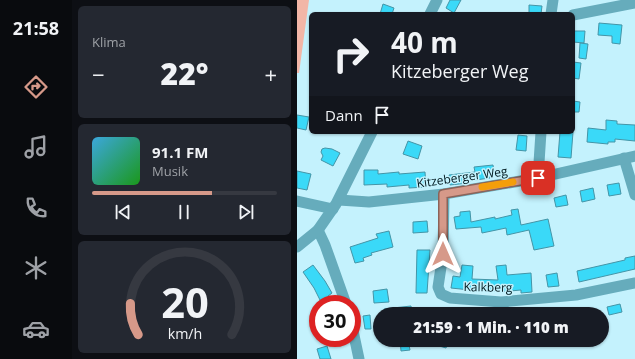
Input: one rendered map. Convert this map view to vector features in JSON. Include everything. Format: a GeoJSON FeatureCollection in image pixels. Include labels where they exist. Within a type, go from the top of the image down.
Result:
{"type":"FeatureCollection","features":[{"type":"Feature","properties":{"kind":"street"},"geometry":{"type":"LineString","coordinates":[[431,12],[437,0]]}},
{"type":"Feature","properties":{"kind":"street"},"geometry":{"type":"LineString","coordinates":[[551,12],[553,0]]}},
{"type":"Feature","properties":{"kind":"street"},"geometry":{"type":"LineString","coordinates":[[575,15],[634,3]]}},
{"type":"Feature","properties":{"kind":"street"},"geometry":{"type":"LineString","coordinates":[[297,247],[318,230],[336,204],[371,134]]}},
{"type":"Feature","properties":{"kind":"street"},"geometry":{"type":"LineString","coordinates":[[538,178],[541,134]]}},
{"type":"Feature","properties":{"kind":"street"},"geometry":{"type":"LineString","coordinates":[[630,157],[635,195]]}},
{"type":"Feature","properties":{"kind":"street","name":"Kitzeberger Weg"},"geometry":{"type":"LineString","coordinates":[[297,201],[336,204],[443,194],[538,178],[630,157]]}},
{"type":"Feature","properties":{"kind":"street","name":"Kalkberg"},"geometry":{"type":"LineString","coordinates":[[443,194],[443,254],[438,287],[441,294],[450,298],[501,302],[576,295],[635,283]]}},
{"type":"Feature","properties":{"kind":"street"},"geometry":{"type":"LineString","coordinates":[[318,230],[343,295]]}},
{"type":"Feature","properties":{"kind":"street"},"geometry":{"type":"LineString","coordinates":[[356,347],[359,359]]}},
{"type":"Feature","properties":{"kind":"shaded area"},"geometry":{"type":"Polygon","coordinates":[[[297,0],[309,0],[299,73],[297,73],[297,0]]]}},
{"type":"Feature","properties":{"kind":"building"},"geometry":{"type":"Polygon","coordinates":[[[450,0],[461,0],[455,12],[446,8],[450,0]]]}},
{"type":"Feature","properties":{"kind":"building"},"geometry":{"type":"Polygon","coordinates":[[[383,4],[394,8],[393,12],[381,12],[383,4]]]}},
{"type":"Feature","properties":{"kind":"building"},"geometry":{"type":"Polygon","coordinates":[[[529,5],[542,6],[541,12],[529,12],[529,5]]]}},
{"type":"Feature","properties":{"kind":"building"},"geometry":{"type":"Polygon","coordinates":[[[599,23],[622,25],[620,44],[612,43],[612,36],[598,35],[599,23]]]}},
{"type":"Feature","properties":{"kind":"building"},"geometry":{"type":"Polygon","coordinates":[[[575,31],[585,31],[584,43],[575,42],[575,31]]]}},
{"type":"Feature","properties":{"kind":"building"},"geometry":{"type":"Polygon","coordinates":[[[580,43],[588,44],[586,59],[579,58],[580,43]]]}},
{"type":"Feature","properties":{"kind":"building"},"geometry":{"type":"Polygon","coordinates":[[[575,62],[581,63],[579,79],[575,78],[575,62]]]}},
{"type":"Feature","properties":{"kind":"building"},"geometry":{"type":"Polygon","coordinates":[[[575,101],[580,102],[579,112],[575,112],[575,101]]]}},
{"type":"Feature","properties":{"kind":"building"},"geometry":{"type":"Polygon","coordinates":[[[297,115],[309,117],[306,130],[297,128],[297,115]]]}},
{"type":"Feature","properties":{"kind":"building"},"geometry":{"type":"Polygon","coordinates":[[[606,120],[617,121],[617,124],[635,125],[635,141],[615,139],[615,142],[608,142],[608,144],[587,142],[588,128],[606,130],[606,120]]]}},
{"type":"Feature","properties":{"kind":"building"},"geometry":{"type":"Polygon","coordinates":[[[560,134],[573,134],[571,158],[558,157],[560,134]]]}},
{"type":"Feature","properties":{"kind":"building"},"geometry":{"type":"Polygon","coordinates":[[[518,135],[527,136],[526,151],[516,150],[518,135]]]}},
{"type":"Feature","properties":{"kind":"building"},"geometry":{"type":"Polygon","coordinates":[[[408,141],[422,146],[418,159],[403,154],[408,141]]]}},
{"type":"Feature","properties":{"kind":"building"},"geometry":{"type":"Polygon","coordinates":[[[322,149],[332,149],[340,153],[333,166],[321,160],[323,156],[321,152],[322,149]]]}},
{"type":"Feature","properties":{"kind":"building"},"geometry":{"type":"Polygon","coordinates":[[[493,165],[494,172],[490,173],[490,178],[450,185],[449,175],[475,172],[474,167],[493,165]]]}},
{"type":"Feature","properties":{"kind":"building"},"geometry":{"type":"Polygon","coordinates":[[[364,170],[378,170],[378,174],[425,172],[426,187],[409,188],[409,185],[387,187],[387,184],[364,185],[364,170]]]}},
{"type":"Feature","properties":{"kind":"building"},"geometry":{"type":"Polygon","coordinates":[[[297,171],[311,174],[307,190],[297,188],[297,171]]]}},
{"type":"Feature","properties":{"kind":"building"},"geometry":{"type":"Polygon","coordinates":[[[619,183],[621,194],[609,196],[607,185],[619,183]]]}},
{"type":"Feature","properties":{"kind":"building"},"geometry":{"type":"Polygon","coordinates":[[[593,188],[595,199],[582,202],[580,191],[593,188]]]}},
{"type":"Feature","properties":{"kind":"building"},"geometry":{"type":"Polygon","coordinates":[[[566,195],[568,205],[556,207],[554,198],[566,195]]]}},
{"type":"Feature","properties":{"kind":"building"},"geometry":{"type":"Polygon","coordinates":[[[518,209],[521,225],[548,219],[554,246],[534,250],[529,230],[507,235],[506,228],[482,233],[481,227],[456,229],[454,217],[460,216],[460,212],[470,211],[471,222],[512,215],[511,210],[518,209]]]}},
{"type":"Feature","properties":{"kind":"building"},"geometry":{"type":"Polygon","coordinates":[[[427,221],[428,232],[413,233],[413,222],[427,221]]]}},
{"type":"Feature","properties":{"kind":"building"},"geometry":{"type":"Polygon","coordinates":[[[389,231],[393,247],[371,253],[372,255],[363,258],[364,261],[355,263],[350,247],[378,238],[376,234],[389,231]]]}},
{"type":"Feature","properties":{"kind":"building"},"geometry":{"type":"Polygon","coordinates":[[[417,250],[430,250],[427,293],[416,293],[417,250]]]}},
{"type":"Feature","properties":{"kind":"building"},"geometry":{"type":"Polygon","coordinates":[[[635,256],[635,269],[579,282],[577,271],[625,260],[625,258],[635,256]]]}},
{"type":"Feature","properties":{"kind":"building"},"geometry":{"type":"Polygon","coordinates":[[[313,265],[332,293],[329,295],[318,295],[303,272],[313,265]]]}},
{"type":"Feature","properties":{"kind":"building"},"geometry":{"type":"Polygon","coordinates":[[[462,265],[473,266],[472,279],[498,280],[496,266],[506,265],[507,275],[531,273],[532,292],[521,293],[521,290],[499,292],[451,288],[453,276],[460,277],[462,265]]]}},
{"type":"Feature","properties":{"kind":"building"},"geometry":{"type":"Polygon","coordinates":[[[557,273],[559,286],[548,287],[546,275],[557,273]]]}},
{"type":"Feature","properties":{"kind":"building"},"geometry":{"type":"Polygon","coordinates":[[[387,289],[389,302],[374,303],[373,291],[387,289]]]}},
{"type":"Feature","properties":{"kind":"building"},"geometry":{"type":"Polygon","coordinates":[[[620,304],[622,312],[609,315],[609,307],[607,307],[620,304]]]}},
{"type":"Feature","properties":{"kind":"building"},"geometry":{"type":"Polygon","coordinates":[[[370,315],[371,329],[365,329],[363,316],[370,315]]]}},
{"type":"Feature","properties":{"kind":"building"},"geometry":{"type":"Polygon","coordinates":[[[327,347],[331,359],[320,359],[317,349],[327,347]]]}},
{"type":"Feature","properties":{"kind":"building"},"geometry":{"type":"Polygon","coordinates":[[[401,347],[409,347],[410,350],[401,351],[401,347]]]}},
{"type":"Feature","properties":{"kind":"slow traffic"},"geometry":{"type":"LineString","coordinates":[[482,187],[513,182]]}},
{"type":"Feature","properties":{"kind":"route"},"geometry":{"type":"LineString","coordinates":[[443,254],[443,194],[538,178]]}}]}
